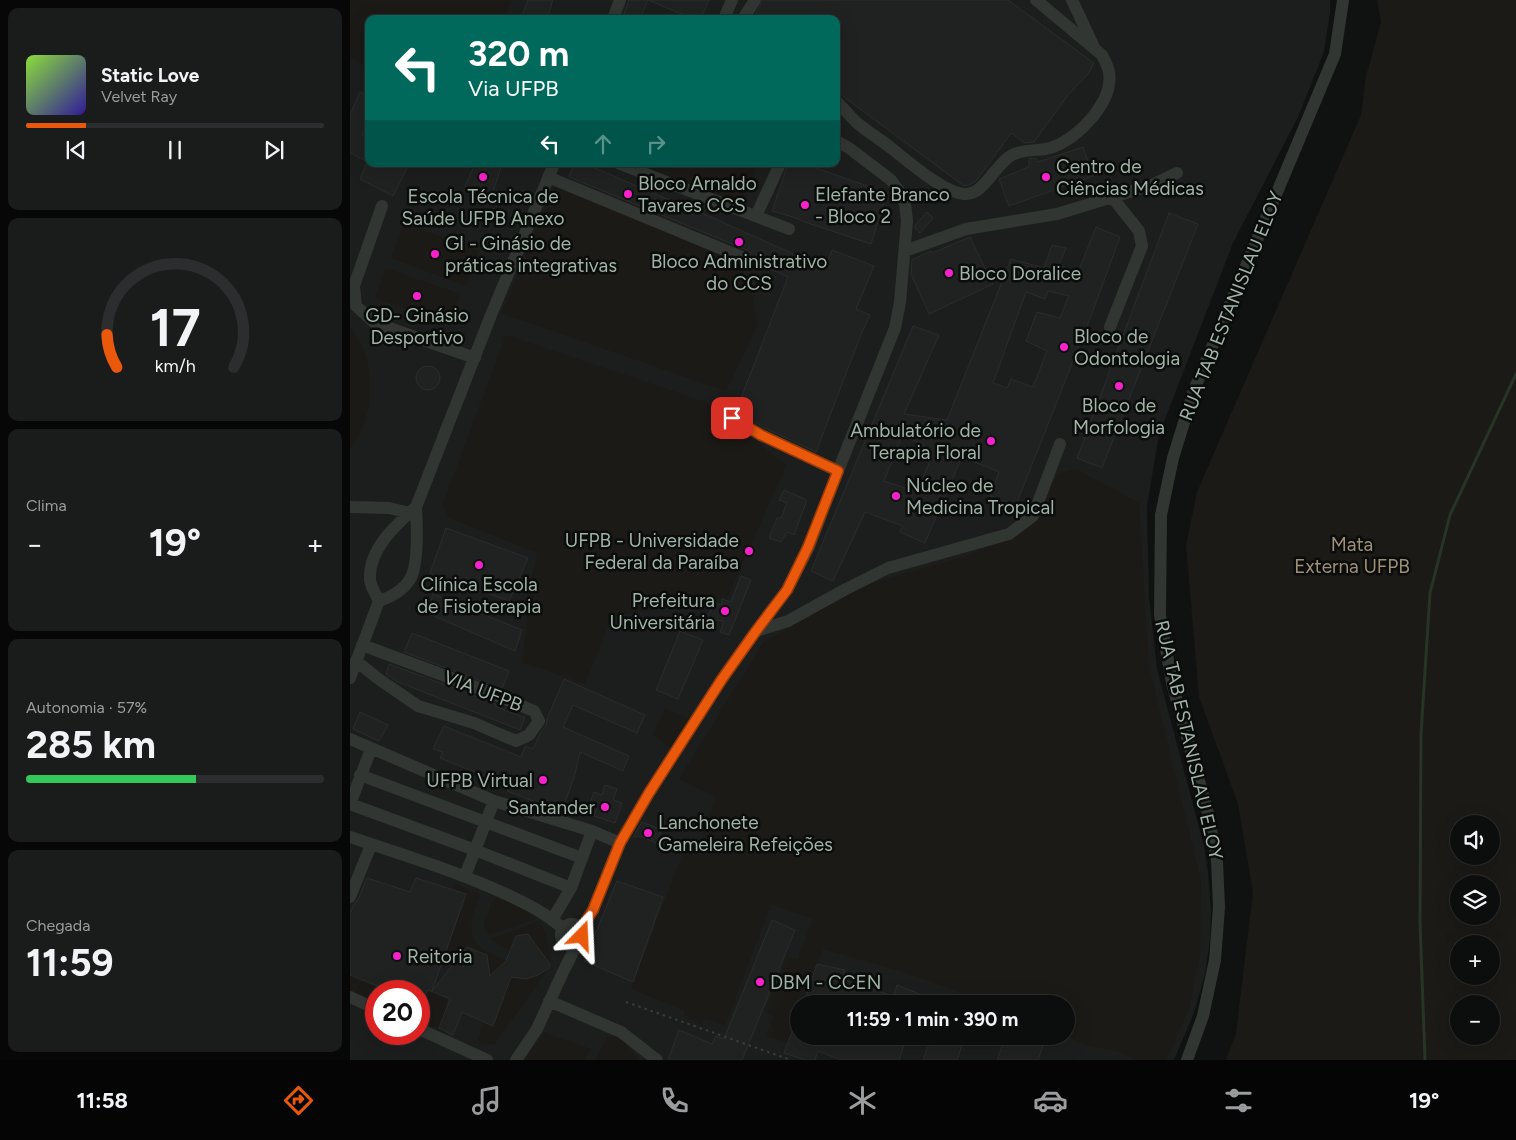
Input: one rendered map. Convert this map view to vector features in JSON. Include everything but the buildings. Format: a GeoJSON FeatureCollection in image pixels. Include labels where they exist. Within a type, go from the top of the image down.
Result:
{"type":"FeatureCollection","features":[{"type":"Feature","properties":{"kind":"street"},"geometry":{"type":"LineString","coordinates":[[614,15],[620,0]]}},
{"type":"Feature","properties":{"kind":"street"},"geometry":{"type":"LineString","coordinates":[[726,15],[732,0]]}},
{"type":"Feature","properties":{"kind":"street"},"geometry":{"type":"LineString","coordinates":[[747,15],[756,0]]}},
{"type":"Feature","properties":{"kind":"street"},"geometry":{"type":"LineString","coordinates":[[840,105],[856,122],[941,185],[957,192],[969,194],[982,187],[1001,163],[1013,154],[1053,148],[1069,139],[1084,128],[1104,100],[1110,74],[1108,65],[1102,55],[1036,0]]}},
{"type":"Feature","properties":{"kind":"street"},"geometry":{"type":"LineString","coordinates":[[1072,0],[1095,50]]}},
{"type":"Feature","properties":{"kind":"street","name":"RUA TAB ESTANISLAU ELOY"},"geometry":{"type":"LineString","coordinates":[[1188,1060],[1203,1016],[1216,960],[1219,907],[1218,862],[1208,813],[1172,683],[1160,615],[1161,515],[1173,458],[1194,390],[1335,54],[1343,0]]}},
{"type":"Feature","properties":{"kind":"street"},"geometry":{"type":"LineString","coordinates":[[516,1060],[537,1029],[572,944],[582,936],[581,929],[593,910],[620,843],[649,793],[722,679],[787,590],[808,547],[894,328],[900,302],[905,250],[905,204],[891,180],[840,143]]}},
{"type":"Feature","properties":{"kind":"street"},"geometry":{"type":"LineString","coordinates":[[350,678],[379,601],[398,592],[411,579],[415,567],[417,534],[414,511],[553,167]]}},
{"type":"Feature","properties":{"kind":"street"},"geometry":{"type":"LineString","coordinates":[[628,167],[789,228]]}},
{"type":"Feature","properties":{"kind":"street"},"geometry":{"type":"LineString","coordinates":[[756,216],[779,167]]}},
{"type":"Feature","properties":{"kind":"street"},"geometry":{"type":"LineString","coordinates":[[905,250],[966,229],[1058,214],[1152,185],[1177,172]]}},
{"type":"Feature","properties":{"kind":"street"},"geometry":{"type":"LineString","coordinates":[[548,177],[744,258]]}},
{"type":"Feature","properties":{"kind":"street"},"geometry":{"type":"LineString","coordinates":[[1110,327],[1142,246],[1139,231],[1112,198]]}},
{"type":"Feature","properties":{"kind":"street"},"geometry":{"type":"LineString","coordinates":[[382,206],[354,286],[356,306],[374,323],[475,358]]}},
{"type":"Feature","properties":{"kind":"street"},"geometry":{"type":"LineString","coordinates":[[732,418],[761,435],[838,471]]}},
{"type":"Feature","properties":{"kind":"street"},"geometry":{"type":"LineString","coordinates":[[756,631],[788,621],[888,568],[1009,534],[1032,516],[1060,444]]}},
{"type":"Feature","properties":{"kind":"street"},"geometry":{"type":"LineString","coordinates":[[350,506],[414,511]]}},
{"type":"Feature","properties":{"kind":"street"},"geometry":{"type":"LineString","coordinates":[[379,601],[370,581],[370,567],[375,554],[398,524],[414,511]]}},
{"type":"Feature","properties":{"kind":"street","name":"VIA UFPB"},"geometry":{"type":"LineString","coordinates":[[356,661],[418,706],[474,723],[516,741],[529,735],[540,721],[534,711],[362,645]]}},
{"type":"Feature","properties":{"kind":"street"},"geometry":{"type":"LineString","coordinates":[[350,739],[494,801],[592,831],[620,843]]}},
{"type":"Feature","properties":{"kind":"street"},"geometry":{"type":"LineString","coordinates":[[370,749],[350,804],[570,888]]}},
{"type":"Feature","properties":{"kind":"street"},"geometry":{"type":"LineString","coordinates":[[360,775],[582,858]]}},
{"type":"Feature","properties":{"kind":"street"},"geometry":{"type":"LineString","coordinates":[[464,876],[494,801]]}},
{"type":"Feature","properties":{"kind":"street"},"geometry":{"type":"LineString","coordinates":[[552,920],[570,888],[592,831]]}},
{"type":"Feature","properties":{"kind":"street"},"geometry":{"type":"LineString","coordinates":[[350,837],[476,880],[519,900],[552,920],[562,929],[562,938],[572,944]]}},
{"type":"Feature","properties":{"kind":"street"},"geometry":{"type":"LineString","coordinates":[[350,897],[371,844]]}},
{"type":"Feature","properties":{"kind":"street"},"geometry":{"type":"LineString","coordinates":[[562,929],[572,924],[581,929]]}},
{"type":"Feature","properties":{"kind":"street"},"geometry":{"type":"LineString","coordinates":[[350,997],[365,1004]]}},
{"type":"Feature","properties":{"kind":"street"},"geometry":{"type":"LineString","coordinates":[[549,1001],[621,1032],[657,1060]]}},
{"type":"Feature","properties":{"kind":"street"},"geometry":{"type":"LineString","coordinates":[[430,1034],[487,1060]]}},
{"type":"Feature","properties":{"kind":"path"},"geometry":{"type":"LineString","coordinates":[[626,1002],[791,1060]]}},
{"type":"Feature","properties":{"kind":"shaded area","name":"UFPB - Universidade Federal da Paraíba"},"geometry":{"type":"Polygon","coordinates":[[[350,0],[1330,0],[1324,52],[1298,117],[1233,243],[1159,435],[1147,506],[1149,597],[1157,669],[1204,846],[1208,872],[1211,911],[1210,939],[1205,974],[1194,1013],[1174,1060],[350,1060],[350,0]]]}},
{"type":"Feature","properties":{"kind":"green space"},"geometry":{"type":"Polygon","coordinates":[[[350,0],[512,0],[506,15],[365,15],[365,66],[350,57],[350,0]]]}},
{"type":"Feature","properties":{"kind":"green space","name":"Mata Externa UFPB"},"geometry":{"type":"Polygon","coordinates":[[[1377,0],[1516,0],[1516,1060],[1226,1060],[1236,1033],[1253,892],[1238,804],[1199,697],[1186,545],[1197,492],[1361,115],[1366,76],[1381,22],[1377,0]]]}},
{"type":"Feature","properties":{"kind":"green space"},"geometry":{"type":"Polygon","coordinates":[[[638,167],[756,167],[744,205],[638,167]]]}},
{"type":"Feature","properties":{"kind":"green space"},"geometry":{"type":"Polygon","coordinates":[[[556,185],[725,252],[749,280],[758,324],[726,391],[501,313],[556,185]]]}},
{"type":"Feature","properties":{"kind":"green space","name":"GI - Ginásio de práticas integrativas"},"geometry":{"type":"Polygon","coordinates":[[[404,223],[479,251],[466,286],[391,258],[404,223]]]}},
{"type":"Feature","properties":{"kind":"green space","name":"GD- Ginásio Desportivo"},"geometry":{"type":"Polygon","coordinates":[[[385,268],[460,294],[450,324],[375,298],[385,268]]]}},
{"type":"Feature","properties":{"kind":"green space"},"geometry":{"type":"Polygon","coordinates":[[[350,327],[366,356],[371,388],[365,420],[359,435],[350,449],[350,327]]]}},
{"type":"Feature","properties":{"kind":"green space"},"geometry":{"type":"Polygon","coordinates":[[[506,335],[706,402],[786,465],[728,597],[612,616],[585,684],[522,662],[527,625],[525,603],[538,553],[449,518],[443,504],[506,335]]]}},
{"type":"Feature","properties":{"kind":"green space"},"geometry":{"type":"Polygon","coordinates":[[[1076,469],[1139,503],[1149,666],[1201,880],[1200,957],[1189,1009],[1166,1060],[1135,1060],[1120,1052],[1089,1046],[1075,1040],[1075,995],[967,995],[907,973],[823,949],[806,995],[790,995],[789,1043],[766,1036],[773,1016],[765,1012],[787,957],[798,960],[813,919],[771,904],[725,1026],[705,1018],[702,1025],[684,1015],[684,1010],[631,989],[682,856],[700,843],[716,797],[679,779],[763,643],[861,586],[970,555],[1027,529],[1058,474],[1076,469]]]}},
{"type":"Feature","properties":{"kind":"green space"},"geometry":{"type":"Polygon","coordinates":[[[665,709],[692,720],[671,749],[653,735],[665,709]]]}},
{"type":"Feature","properties":{"kind":"green space"},"geometry":{"type":"Polygon","coordinates":[[[455,884],[480,895],[471,928],[474,940],[485,951],[506,961],[491,978],[472,972],[488,961],[487,955],[467,947],[466,967],[444,957],[466,895],[453,888],[455,884]]]}},
{"type":"Feature","properties":{"kind":"green space"},"geometry":{"type":"Polygon","coordinates":[[[497,897],[528,911],[536,919],[487,935],[484,923],[492,902],[497,897]]]}},
{"type":"Feature","properties":{"kind":"green space"},"geometry":{"type":"Polygon","coordinates":[[[539,921],[546,937],[550,964],[528,934],[510,951],[490,939],[539,921]]]}},
{"type":"Feature","properties":{"kind":"green space"},"geometry":{"type":"Polygon","coordinates":[[[549,968],[494,1045],[477,1043],[484,1022],[493,1026],[511,977],[531,977],[549,968]]]}},
{"type":"Feature","properties":{"kind":"green space"},"geometry":{"type":"Polygon","coordinates":[[[350,975],[365,981],[365,1000],[350,994],[350,975]]]}},
{"type":"Feature","properties":{"kind":"green space"},"geometry":{"type":"Polygon","coordinates":[[[430,991],[450,999],[439,1028],[430,1025],[430,991]]]}},
{"type":"Feature","properties":{"kind":"green space"},"geometry":{"type":"Polygon","coordinates":[[[544,1033],[591,1049],[584,1060],[525,1060],[544,1033]]]}},
{"type":"Feature","properties":{"kind":"green space"},"geometry":{"type":"Polygon","coordinates":[[[619,1036],[639,1060],[596,1060],[607,1037],[619,1036]]]}},
{"type":"Feature","properties":{"kind":"waterway"},"geometry":{"type":"LineString","coordinates":[[1425,1060],[1420,922],[1421,734],[1430,593],[1450,515],[1516,374]]}},
{"type":"Feature","properties":{"kind":"place","name":"Escola Técnica de Saúde UFPB Anexo"},"geometry":{"type":"Point","coordinates":[483,177]}},
{"type":"Feature","properties":{"kind":"place","name":"Centro de Ciências Médicas"},"geometry":{"type":"Point","coordinates":[1046,177]}},
{"type":"Feature","properties":{"kind":"place","name":"Bloco Arnaldo Tavares CCS"},"geometry":{"type":"Point","coordinates":[628,194]}},
{"type":"Feature","properties":{"kind":"place","name":"Elefante Branco - Bloco 2"},"geometry":{"type":"Point","coordinates":[805,205]}},
{"type":"Feature","properties":{"kind":"place","name":"Bloco Administrativo do CCS"},"geometry":{"type":"Point","coordinates":[739,242]}},
{"type":"Feature","properties":{"kind":"place","name":"GI - Ginásio de práticas integrativas"},"geometry":{"type":"Point","coordinates":[435,254]}},
{"type":"Feature","properties":{"kind":"place","name":"Bloco Doralice"},"geometry":{"type":"Point","coordinates":[949,273]}},
{"type":"Feature","properties":{"kind":"place","name":"GD- Ginásio Desportivo"},"geometry":{"type":"Point","coordinates":[417,296]}},
{"type":"Feature","properties":{"kind":"place","name":"Bloco de Odontologia"},"geometry":{"type":"Point","coordinates":[1064,347]}},
{"type":"Feature","properties":{"kind":"place","name":"Bloco de Morfologia"},"geometry":{"type":"Point","coordinates":[1119,386]}},
{"type":"Feature","properties":{"kind":"place","name":"Ambulatório de Terapia Floral"},"geometry":{"type":"Point","coordinates":[991,441]}},
{"type":"Feature","properties":{"kind":"place","name":"Núcleo de Medicina Tropical"},"geometry":{"type":"Point","coordinates":[896,496]}},
{"type":"Feature","properties":{"kind":"place","name":"UFPB - Universidade Federal da Paraíba"},"geometry":{"type":"Point","coordinates":[749,551]}},
{"type":"Feature","properties":{"kind":"place","name":"Clínica Escola de Fisioterapia"},"geometry":{"type":"Point","coordinates":[479,565]}},
{"type":"Feature","properties":{"kind":"place","name":"Prefeitura Universitária"},"geometry":{"type":"Point","coordinates":[725,611]}},
{"type":"Feature","properties":{"kind":"place","name":"UFPB Virtual"},"geometry":{"type":"Point","coordinates":[543,780]}},
{"type":"Feature","properties":{"kind":"place","name":"Santander"},"geometry":{"type":"Point","coordinates":[605,807]}},
{"type":"Feature","properties":{"kind":"place","name":"Lanchonete Gameleira Refeições"},"geometry":{"type":"Point","coordinates":[648,833]}},
{"type":"Feature","properties":{"kind":"place","name":"Reitoria"},"geometry":{"type":"Point","coordinates":[397,956]}},
{"type":"Feature","properties":{"kind":"place","name":"DBM - CCEN"},"geometry":{"type":"Point","coordinates":[760,982]}},
{"type":"Feature","properties":{"kind":"route"},"geometry":{"type":"LineString","coordinates":[[582,936],[581,929],[593,910],[620,843],[649,793],[722,679],[787,590],[808,547],[838,471],[799,454],[732,418]]}}]}
